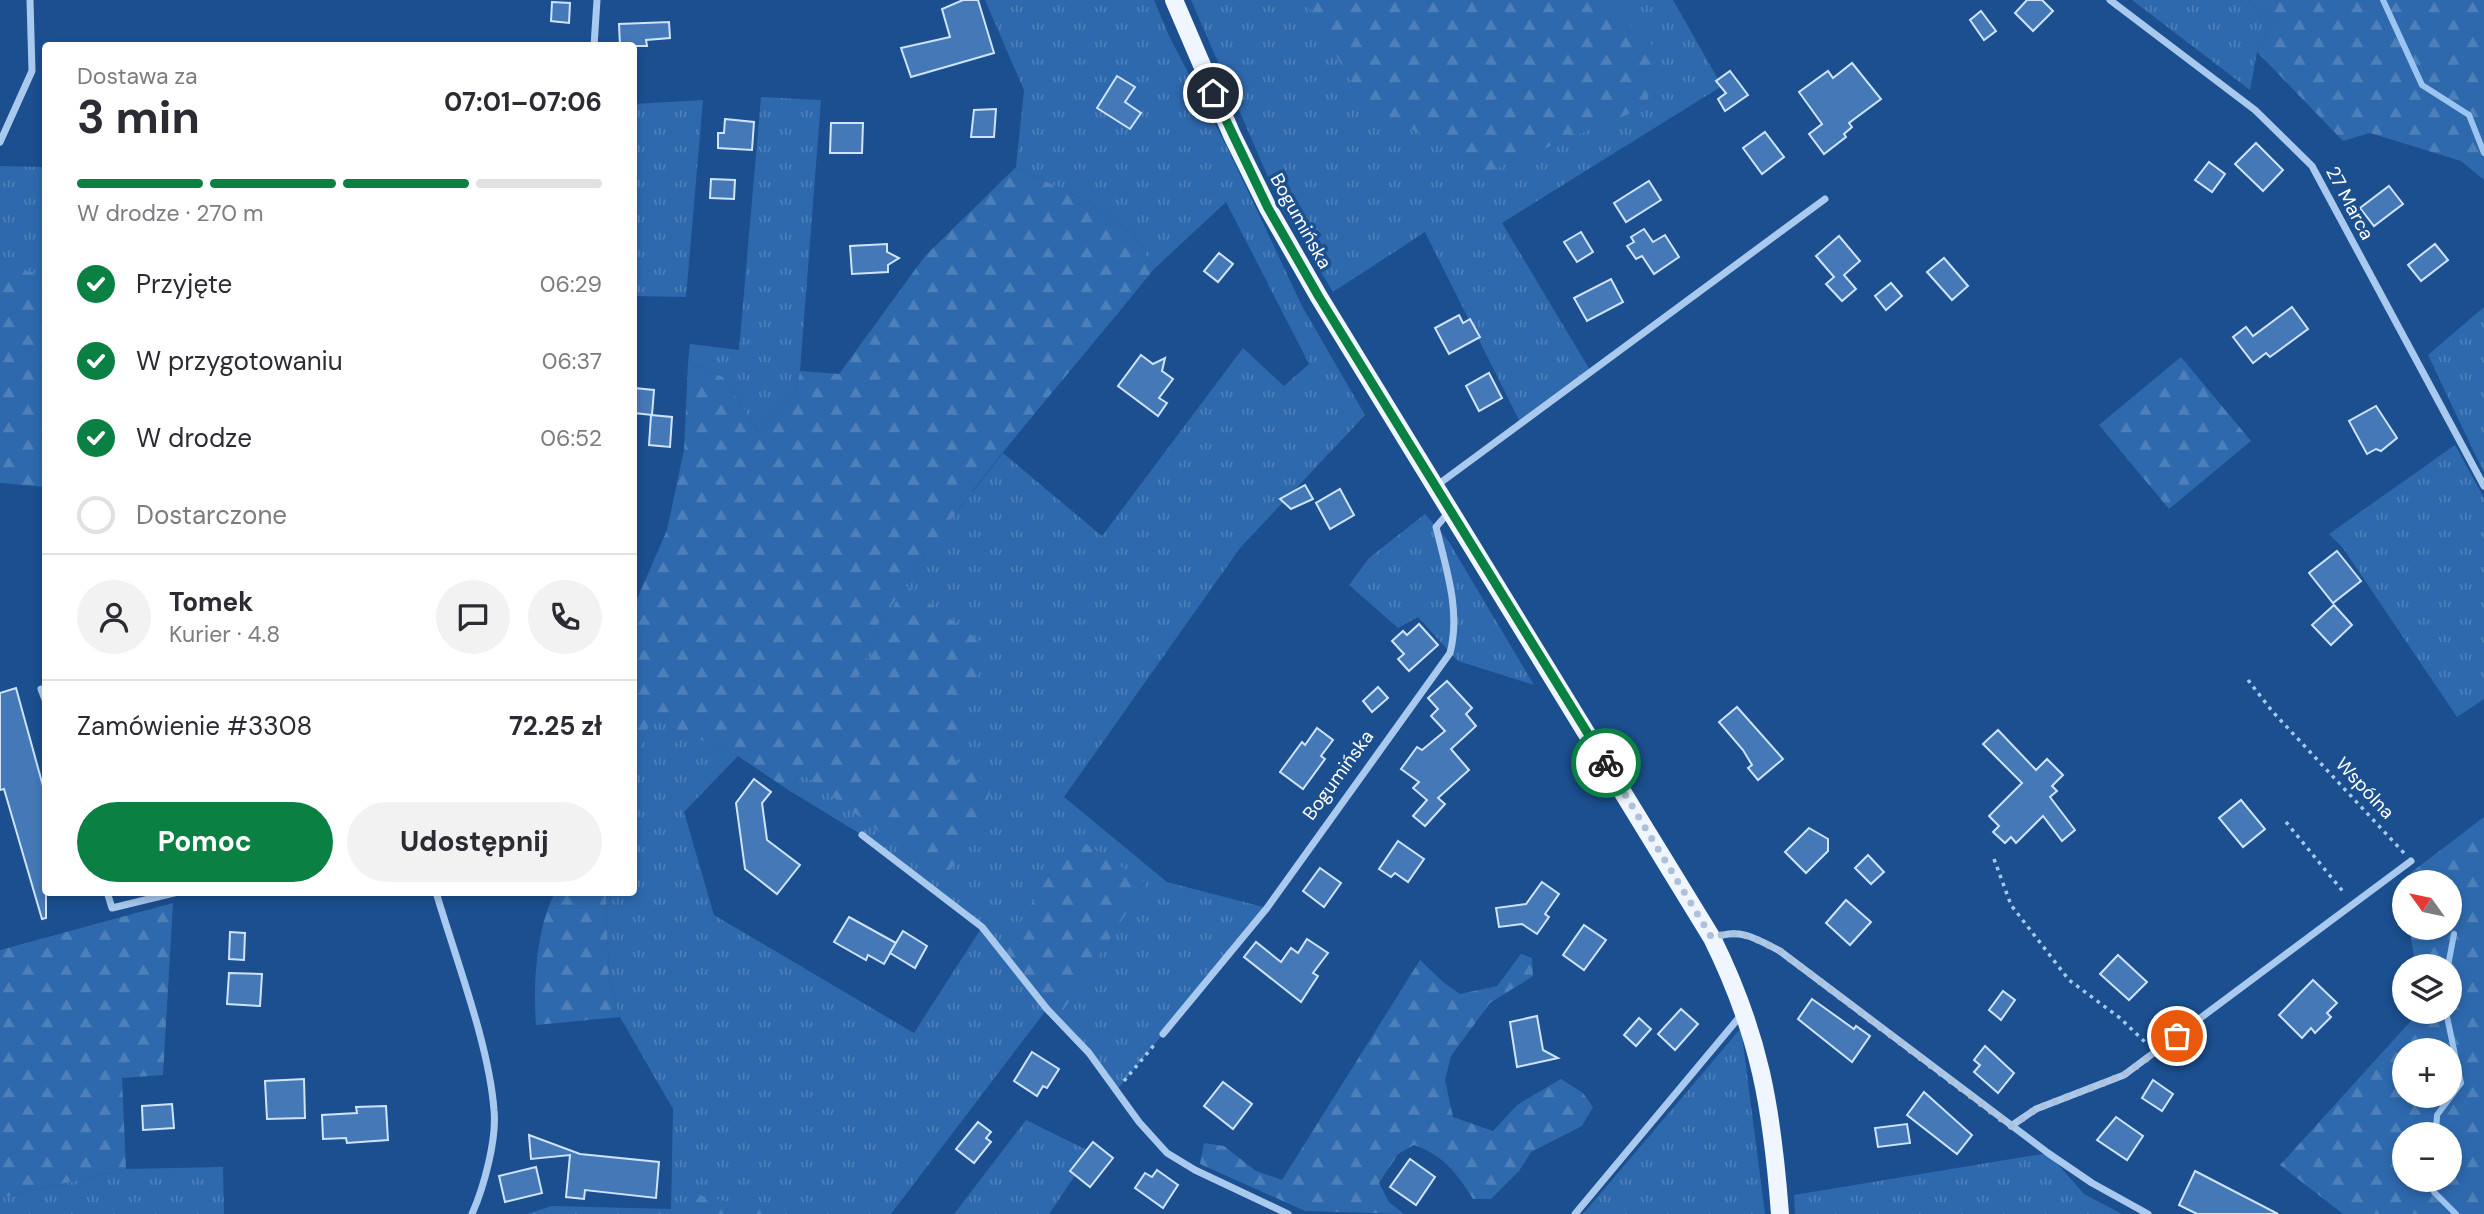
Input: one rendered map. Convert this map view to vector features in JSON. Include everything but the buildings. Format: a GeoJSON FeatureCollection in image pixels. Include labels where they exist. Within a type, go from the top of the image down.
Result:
{"type":"FeatureCollection","features":[{"type":"Feature","properties":{"kind":"main road","name":"Bogumińska"},"geometry":{"type":"LineString","coordinates":[[1174,0],[1232,135],[1268,208],[1436,486],[1449,512],[1712,938],[1745,1010],[1757,1048],[1775,1141],[1780,1214]]}},
{"type":"Feature","properties":{"kind":"street"},"geometry":{"type":"LineString","coordinates":[[0,142],[32,71],[30,0]]}},
{"type":"Feature","properties":{"kind":"street"},"geometry":{"type":"LineString","coordinates":[[594,42],[597,0]]}},
{"type":"Feature","properties":{"kind":"street","name":"27 Marca"},"geometry":{"type":"LineString","coordinates":[[2110,0],[2255,110],[2312,166],[2484,485]]}},
{"type":"Feature","properties":{"kind":"street"},"geometry":{"type":"LineString","coordinates":[[1436,486],[1825,199]]}},
{"type":"Feature","properties":{"kind":"street","name":"Bogumińska"},"geometry":{"type":"LineString","coordinates":[[1163,1034],[1267,908],[1450,653],[1455,635],[1453,600],[1436,527],[1449,512]]}},
{"type":"Feature","properties":{"kind":"street"},"geometry":{"type":"LineString","coordinates":[[862,835],[982,927],[1047,1009],[1089,1053],[1139,1122],[1167,1153],[1195,1170],[1288,1214]]}},
{"type":"Feature","properties":{"kind":"street"},"geometry":{"type":"LineString","coordinates":[[2011,1126],[2036,1109],[2124,1075],[2411,861]]}},
{"type":"Feature","properties":{"kind":"street"},"geometry":{"type":"LineString","coordinates":[[108,896],[112,908],[162,896]]}},
{"type":"Feature","properties":{"kind":"street"},"geometry":{"type":"LineString","coordinates":[[437,896],[476,1029],[494,1111],[481,1193],[472,1214]]}},
{"type":"Feature","properties":{"kind":"street"},"geometry":{"type":"LineString","coordinates":[[1712,938],[1726,933],[1744,933],[1780,951],[2011,1126],[2092,1183],[2148,1214]]}},
{"type":"Feature","properties":{"kind":"street"},"geometry":{"type":"LineString","coordinates":[[1575,1214],[1745,1010]]}},
{"type":"Feature","properties":{"kind":"path","name":"Wspólna"},"geometry":{"type":"LineString","coordinates":[[2248,680],[2272,710],[2411,861]]}},
{"type":"Feature","properties":{"kind":"path"},"geometry":{"type":"LineString","coordinates":[[2286,822],[2353,904]]}},
{"type":"Feature","properties":{"kind":"path"},"geometry":{"type":"LineString","coordinates":[[1994,859],[2011,905],[2069,980],[2120,1018],[2155,1052]]}},
{"type":"Feature","properties":{"kind":"path"},"geometry":{"type":"LineString","coordinates":[[1116,1091],[1163,1034]]}},
{"type":"Feature","properties":{"kind":"green space"},"geometry":{"type":"Polygon","coordinates":[[[985,0],[1154,0],[1170,38],[1228,149],[1302,306],[1365,415],[1240,548],[1064,797],[1167,882],[1267,908],[1116,1091],[1089,1053],[1047,1009],[891,1214],[527,1214],[552,1206],[671,1209],[673,1109],[620,1017],[609,979],[606,896],[637,896],[637,753],[652,717],[738,756],[684,812],[714,915],[914,1033],[982,927],[862,835],[790,791],[852,692],[879,623],[940,533],[1003,453],[1102,536],[1243,348],[1284,386],[1309,364],[1226,202],[1154,269],[1133,234],[1089,202],[1016,167],[1024,90],[985,0]]]}},
{"type":"Feature","properties":{"kind":"green space"},"geometry":{"type":"Polygon","coordinates":[[[1191,0],[1673,0],[1722,86],[1502,223],[1591,372],[1521,424],[1425,232],[1333,292],[1282,209],[1191,0]]]}},
{"type":"Feature","properties":{"kind":"green space"},"geometry":{"type":"Polygon","coordinates":[[[1305,0],[1605,0],[1659,52],[1646,107],[1487,172],[1361,100],[1305,0]]]}},
{"type":"Feature","properties":{"kind":"green space"},"geometry":{"type":"Polygon","coordinates":[[[2132,0],[2248,0],[2273,21],[2257,52],[2250,90],[2132,0]]]}},
{"type":"Feature","properties":{"kind":"green space"},"geometry":{"type":"Polygon","coordinates":[[[2248,0],[2484,0],[2484,180],[2461,161],[2370,133],[2343,141],[2257,52],[2273,21],[2248,0]]]}},
{"type":"Feature","properties":{"kind":"green space"},"geometry":{"type":"Polygon","coordinates":[[[761,97],[821,100],[800,371],[795,394],[757,430],[723,377],[688,362],[690,344],[739,350],[761,97]]]}},
{"type":"Feature","properties":{"kind":"green space"},"geometry":{"type":"Polygon","coordinates":[[[703,100],[686,297],[637,296],[637,104],[703,100]]]}},
{"type":"Feature","properties":{"kind":"green space"},"geometry":{"type":"Polygon","coordinates":[[[0,166],[42,167],[42,482],[0,482],[0,166]]]}},
{"type":"Feature","properties":{"kind":"green space"},"geometry":{"type":"Polygon","coordinates":[[[1016,167],[1089,202],[1133,234],[1154,269],[994,463],[905,585],[977,639],[987,654],[961,718],[957,762],[992,786],[979,825],[944,880],[801,773],[790,791],[738,756],[652,718],[637,753],[637,599],[667,530],[684,450],[688,362],[723,377],[757,430],[795,394],[800,371],[839,374],[925,256],[1016,167]],[[901,592],[879,623],[858,681],[901,592]]]}},
{"type":"Feature","properties":{"kind":"green space"},"geometry":{"type":"Polygon","coordinates":[[[0,261],[8,266],[42,275],[42,487],[0,483],[0,261]]]}},
{"type":"Feature","properties":{"kind":"green space"},"geometry":{"type":"Polygon","coordinates":[[[2484,307],[2484,473],[2428,355],[2484,307]]]}},
{"type":"Feature","properties":{"kind":"green space"},"geometry":{"type":"Polygon","coordinates":[[[2181,357],[2251,441],[2169,509],[2099,425],[2181,357]]]}},
{"type":"Feature","properties":{"kind":"green space"},"geometry":{"type":"Polygon","coordinates":[[[2455,445],[2484,498],[2484,699],[2457,717],[2343,548],[2329,534],[2455,445]]]}},
{"type":"Feature","properties":{"kind":"green space"},"geometry":{"type":"Polygon","coordinates":[[[1425,514],[1449,542],[1534,685],[1458,661],[1418,617],[1398,628],[1349,585],[1369,558],[1425,514]]]}},
{"type":"Feature","properties":{"kind":"green space"},"geometry":{"type":"Polygon","coordinates":[[[2484,817],[2484,1214],[2343,1214],[2280,1165],[2392,1042],[2392,1108],[2462,1108],[2462,1038],[2395,1038],[2408,1024],[2462,1024],[2462,954],[2414,954],[2411,940],[2462,940],[2462,870],[2414,870],[2484,817]]]}},
{"type":"Feature","properties":{"kind":"green space"},"geometry":{"type":"Polygon","coordinates":[[[1074,836],[1146,883],[1057,1020],[1002,951],[1074,836]]]}},
{"type":"Feature","properties":{"kind":"green space"},"geometry":{"type":"Polygon","coordinates":[[[554,896],[606,896],[609,979],[620,1017],[536,1025],[537,957],[554,896]]]}},
{"type":"Feature","properties":{"kind":"green space"},"geometry":{"type":"Polygon","coordinates":[[[173,903],[163,1075],[122,1078],[126,1169],[0,1198],[0,950],[173,903]]]}},
{"type":"Feature","properties":{"kind":"green space"},"geometry":{"type":"Polygon","coordinates":[[[1521,954],[1532,958],[1533,976],[1490,1003],[1451,1056],[1445,1080],[1453,1117],[1493,1131],[1517,1105],[1561,1079],[1583,1093],[1593,1107],[1582,1126],[1531,1152],[1519,1171],[1491,1199],[1473,1199],[1448,1166],[1433,1154],[1414,1145],[1398,1154],[1379,1183],[1389,1202],[1404,1214],[1305,1211],[1200,1164],[1204,1143],[1224,1146],[1256,1171],[1282,1180],[1420,960],[1460,994],[1497,986],[1521,954]]]}},
{"type":"Feature","properties":{"kind":"green space"},"geometry":{"type":"Polygon","coordinates":[[[1741,1028],[1765,1214],[1583,1214],[1741,1028]]]}},
{"type":"Feature","properties":{"kind":"green space"},"geometry":{"type":"Polygon","coordinates":[[[1026,1120],[1091,1152],[1049,1214],[954,1214],[1026,1120]]]}},
{"type":"Feature","properties":{"kind":"green space"},"geometry":{"type":"Polygon","coordinates":[[[2048,1153],[2084,1194],[2122,1214],[1795,1214],[1794,1195],[2048,1153]]]}},
{"type":"Feature","properties":{"kind":"green space"},"geometry":{"type":"Polygon","coordinates":[[[223,1167],[224,1214],[0,1214],[0,1198],[126,1169],[223,1167]]]}},
{"type":"Feature","properties":{"kind":"green space"},"geometry":{"type":"Polygon","coordinates":[[[690,1193],[783,1214],[685,1214],[690,1193]]]}},
{"type":"Feature","properties":{"kind":"waterway"},"geometry":{"type":"LineString","coordinates":[[2383,0],[2422,85],[2469,115],[2484,153]]}},
{"type":"Feature","properties":{"kind":"waterway"},"geometry":{"type":"LineString","coordinates":[[2450,954],[2453,940]]}},
{"type":"Feature","properties":{"kind":"waterway"},"geometry":{"type":"LineString","coordinates":[[2437,1122],[2437,1115],[2461,1083],[2449,1024]]}},
{"type":"Feature","properties":{"kind":"waterway"},"geometry":{"type":"LineString","coordinates":[[2434,1192],[2456,1214]]}},
{"type":"Feature","properties":{"kind":"way so far"},"geometry":{"type":"LineString","coordinates":[[1606,763],[1712,938],[1726,933],[1744,933],[1780,951],[2011,1126],[2036,1109],[2124,1075],[2177,1036]]}},
{"type":"Feature","properties":{"kind":"route"},"geometry":{"type":"LineString","coordinates":[[1213,93],[1268,208],[1319,297],[1606,763]]}}]}
